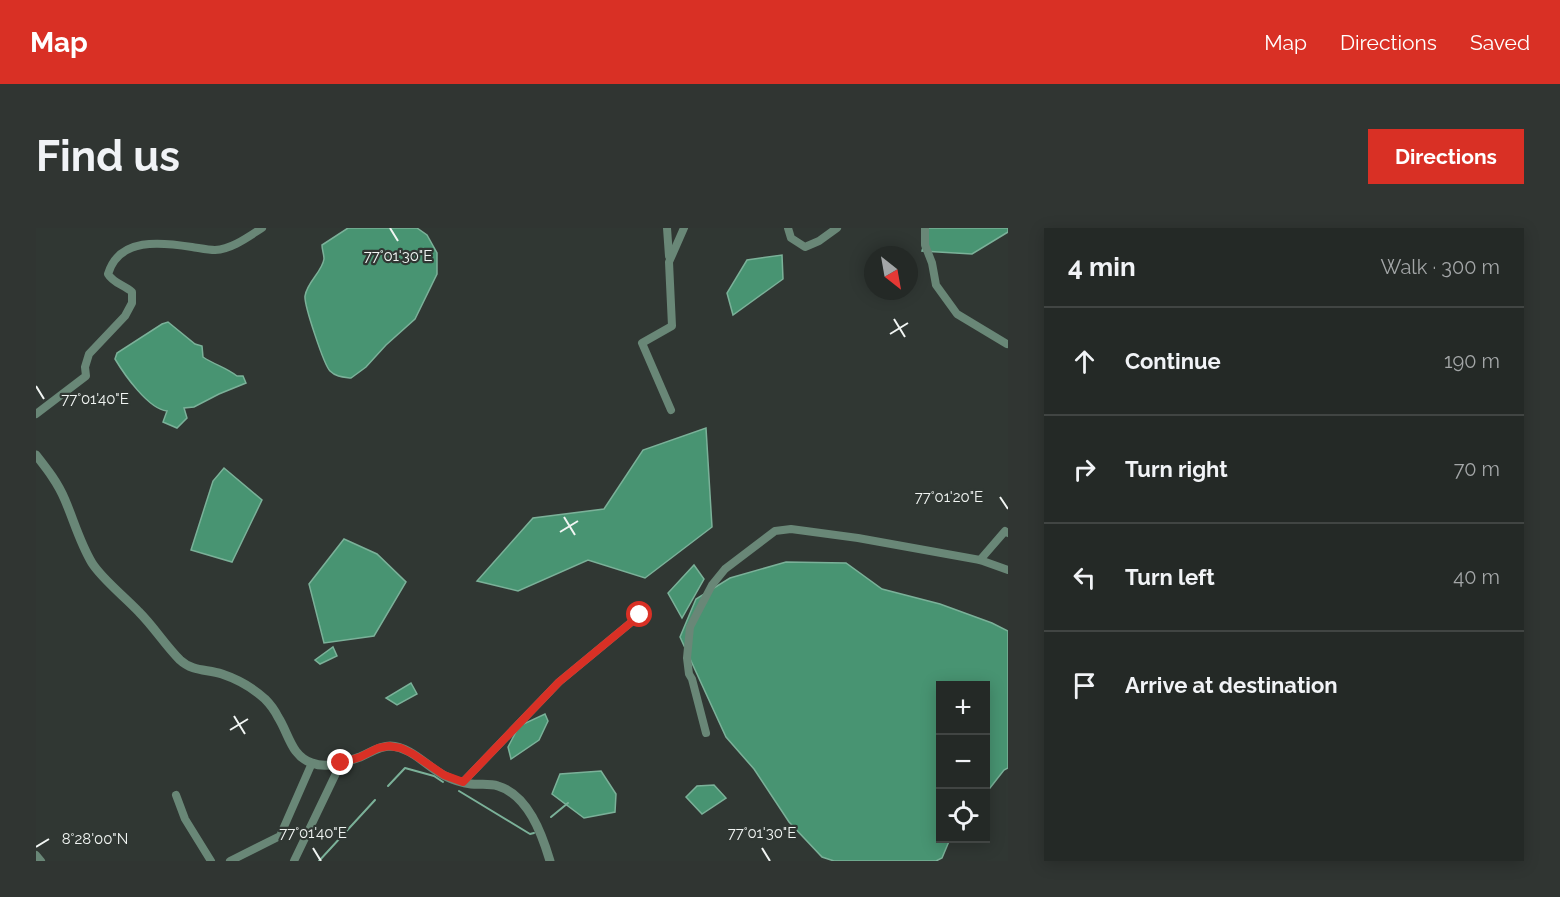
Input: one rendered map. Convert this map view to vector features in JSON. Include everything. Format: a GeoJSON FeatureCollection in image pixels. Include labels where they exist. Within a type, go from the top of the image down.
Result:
{"type":"FeatureCollection","features":[{"type":"Feature","properties":{"kind":"street"},"geometry":{"type":"LineString","coordinates":[[36,414],[86,376],[85,367],[89,354],[125,316],[132,303],[132,292],[126,286],[111,279],[108,274],[115,258],[127,248],[162,244],[216,250],[236,244],[262,228]]}},
{"type":"Feature","properties":{"kind":"street"},"geometry":{"type":"LineString","coordinates":[[667,228],[672,326],[642,344],[671,410]]}},
{"type":"Feature","properties":{"kind":"street"},"geometry":{"type":"LineString","coordinates":[[669,262],[684,228]]}},
{"type":"Feature","properties":{"kind":"street"},"geometry":{"type":"LineString","coordinates":[[788,228],[791,238],[805,247],[819,241],[837,228]]}},
{"type":"Feature","properties":{"kind":"street"},"geometry":{"type":"LineString","coordinates":[[926,228],[925,245],[933,263],[936,285],[957,314],[1006,344]]}},
{"type":"Feature","properties":{"kind":"street"},"geometry":{"type":"LineString","coordinates":[[36,455],[55,480],[65,499],[85,551],[94,566],[187,666],[222,674],[243,683],[265,699],[279,718],[300,757],[325,766],[341,763],[389,746],[401,748],[444,775],[463,782],[498,786],[512,792],[531,813],[542,834],[550,861]]}},
{"type":"Feature","properties":{"kind":"street"},"geometry":{"type":"LineString","coordinates":[[706,733],[689,674],[687,658],[690,627],[712,585],[725,569],[775,531],[790,529],[835,535],[980,560],[1008,570]]}},
{"type":"Feature","properties":{"kind":"street"},"geometry":{"type":"LineString","coordinates":[[980,560],[1005,531],[1008,533]]}},
{"type":"Feature","properties":{"kind":"street"},"geometry":{"type":"LineString","coordinates":[[463,782],[559,682],[640,615]]}},
{"type":"Feature","properties":{"kind":"street"},"geometry":{"type":"LineString","coordinates":[[230,861],[280,836],[312,763]]}},
{"type":"Feature","properties":{"kind":"street"},"geometry":{"type":"LineString","coordinates":[[294,861],[341,763]]}},
{"type":"Feature","properties":{"kind":"street"},"geometry":{"type":"LineString","coordinates":[[176,795],[186,819],[211,861]]}},
{"type":"Feature","properties":{"kind":"street"},"geometry":{"type":"LineString","coordinates":[[36,855],[41,861]]}},
{"type":"Feature","properties":{"kind":"shaded area"},"geometry":{"type":"Polygon","coordinates":[[[348,228],[417,228],[427,235],[437,253],[437,274],[415,319],[366,367],[351,378],[335,374],[327,366],[311,322],[305,296],[323,264],[322,245],[348,228]]]}},
{"type":"Feature","properties":{"kind":"shaded area"},"geometry":{"type":"Polygon","coordinates":[[[928,228],[1008,228],[1008,232],[972,254],[922,251],[928,228]]]}},
{"type":"Feature","properties":{"kind":"shaded area"},"geometry":{"type":"Polygon","coordinates":[[[782,255],[783,279],[733,315],[727,293],[747,260],[782,255]]]}},
{"type":"Feature","properties":{"kind":"shaded area"},"geometry":{"type":"Polygon","coordinates":[[[168,322],[195,344],[202,346],[203,357],[237,376],[243,376],[246,383],[194,407],[184,408],[187,418],[177,428],[163,422],[167,411],[160,409],[145,398],[130,382],[115,359],[117,353],[168,322]]]}},
{"type":"Feature","properties":{"kind":"shaded area"},"geometry":{"type":"Polygon","coordinates":[[[706,428],[712,527],[645,578],[588,560],[518,591],[477,581],[533,518],[604,509],[643,450],[706,428]]]}},
{"type":"Feature","properties":{"kind":"shaded area"},"geometry":{"type":"Polygon","coordinates":[[[224,468],[262,500],[232,562],[191,550],[213,481],[224,468]]]}},
{"type":"Feature","properties":{"kind":"shaded area"},"geometry":{"type":"Polygon","coordinates":[[[344,539],[377,554],[406,582],[374,636],[324,643],[309,584],[344,539]]]}},
{"type":"Feature","properties":{"kind":"shaded area"},"geometry":{"type":"Polygon","coordinates":[[[786,562],[846,563],[882,589],[940,604],[1008,631],[1008,768],[990,788],[990,681],[936,681],[936,843],[948,843],[942,858],[936,861],[834,861],[822,857],[789,822],[754,769],[726,737],[680,637],[696,599],[730,578],[786,562]]]}},
{"type":"Feature","properties":{"kind":"shaded area"},"geometry":{"type":"Polygon","coordinates":[[[694,565],[704,579],[682,618],[668,593],[694,565]]]}},
{"type":"Feature","properties":{"kind":"shaded area"},"geometry":{"type":"Polygon","coordinates":[[[333,647],[337,656],[320,664],[315,660],[333,647]]]}},
{"type":"Feature","properties":{"kind":"shaded area"},"geometry":{"type":"Polygon","coordinates":[[[411,683],[417,694],[397,705],[386,698],[411,683]]]}},
{"type":"Feature","properties":{"kind":"shaded area"},"geometry":{"type":"Polygon","coordinates":[[[545,714],[548,721],[539,740],[511,759],[508,747],[519,726],[545,714]]]}},
{"type":"Feature","properties":{"kind":"shaded area"},"geometry":{"type":"Polygon","coordinates":[[[601,771],[616,794],[615,812],[584,818],[552,794],[560,774],[601,771]]]}},
{"type":"Feature","properties":{"kind":"shaded area"},"geometry":{"type":"Polygon","coordinates":[[[714,785],[726,798],[702,814],[686,797],[697,786],[714,785]]]}},
{"type":"Feature","properties":{"kind":"waterway"},"geometry":{"type":"LineString","coordinates":[[388,786],[405,768],[434,776],[443,782]]}},
{"type":"Feature","properties":{"kind":"waterway"},"geometry":{"type":"LineString","coordinates":[[459,791],[530,834],[534,833]]}},
{"type":"Feature","properties":{"kind":"waterway"},"geometry":{"type":"LineString","coordinates":[[319,861],[375,800]]}},
{"type":"Feature","properties":{"kind":"waterway"},"geometry":{"type":"LineString","coordinates":[[551,817],[568,803]]}},
{"type":"Feature","properties":{"kind":"route"},"geometry":{"type":"LineString","coordinates":[[341,763],[389,746],[401,748],[444,775],[463,782],[559,682],[640,615]]}}]}
